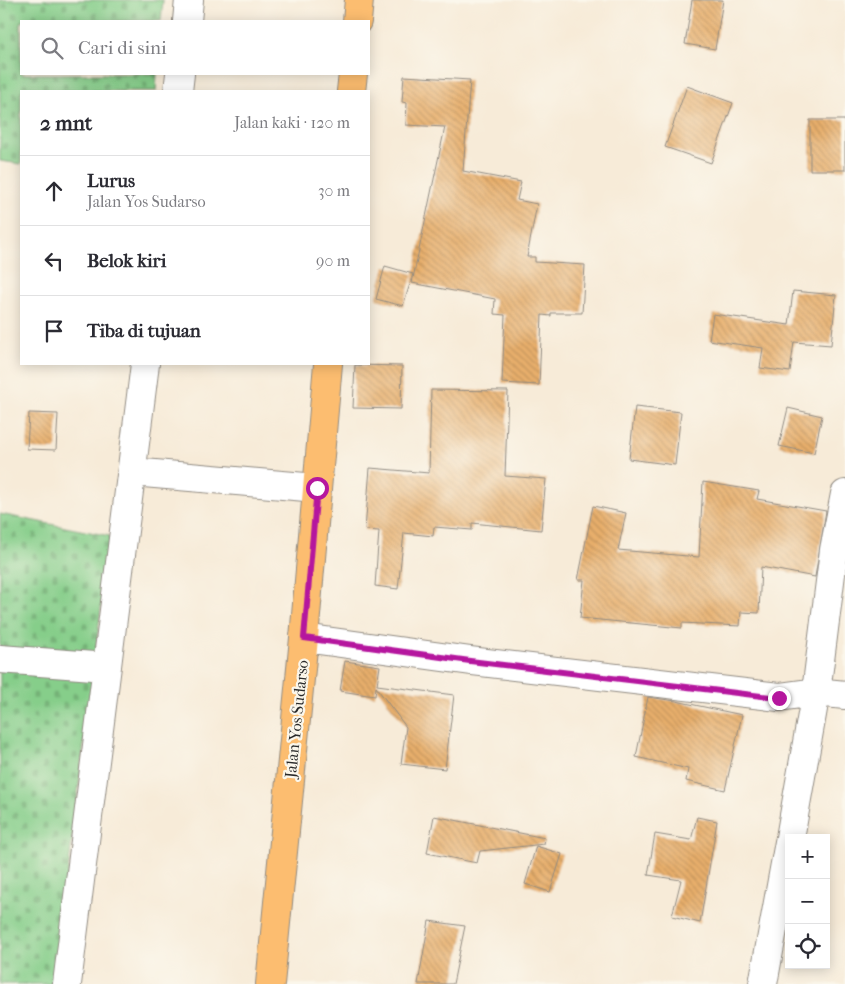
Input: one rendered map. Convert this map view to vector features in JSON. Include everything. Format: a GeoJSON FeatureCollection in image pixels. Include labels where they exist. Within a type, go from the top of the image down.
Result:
{"type":"FeatureCollection","features":[{"type":"Feature","properties":{"kind":"main road"},"geometry":{"type":"LineString","coordinates":[[357,20],[359,0]]}},
{"type":"Feature","properties":{"kind":"main road"},"geometry":{"type":"LineString","coordinates":[[351,90],[353,75]]}},
{"type":"Feature","properties":{"kind":"main road","name":"Jalan Yos Sudarso"},"geometry":{"type":"LineString","coordinates":[[270,984],[304,638],[328,365]]}},
{"type":"Feature","properties":{"kind":"street"},"geometry":{"type":"LineString","coordinates":[[187,20],[189,0]]}},
{"type":"Feature","properties":{"kind":"street"},"geometry":{"type":"LineString","coordinates":[[178,90],[180,75]]}},
{"type":"Feature","properties":{"kind":"street"},"geometry":{"type":"LineString","coordinates":[[67,984],[145,365]]}},
{"type":"Feature","properties":{"kind":"street"},"geometry":{"type":"LineString","coordinates":[[132,472],[317,488]]}},
{"type":"Feature","properties":{"kind":"street"},"geometry":{"type":"LineString","coordinates":[[791,834],[816,692],[834,550],[845,494]]}},
{"type":"Feature","properties":{"kind":"street"},"geometry":{"type":"LineString","coordinates":[[304,638],[470,661],[779,698],[816,692],[845,695]]}},
{"type":"Feature","properties":{"kind":"street"},"geometry":{"type":"LineString","coordinates":[[0,659],[107,667]]}},
{"type":"Feature","properties":{"kind":"street"},"geometry":{"type":"LineString","coordinates":[[762,984],[785,863]]}},
{"type":"Feature","properties":{"kind":"green space"},"geometry":{"type":"Polygon","coordinates":[[[0,0],[163,0],[161,20],[20,20],[20,75],[157,75],[156,90],[20,90],[20,164],[0,161],[0,0]]]}},
{"type":"Feature","properties":{"kind":"green space"},"geometry":{"type":"Polygon","coordinates":[[[0,514],[110,536],[54,984],[0,984],[0,514]]]}},
{"type":"Feature","properties":{"kind":"building"},"geometry":{"type":"Polygon","coordinates":[[[692,0],[723,0],[715,49],[685,44],[692,0]]]}},
{"type":"Feature","properties":{"kind":"building"},"geometry":{"type":"Polygon","coordinates":[[[404,76],[470,80],[463,171],[521,182],[517,200],[537,204],[527,257],[535,257],[535,262],[585,265],[582,313],[551,313],[551,316],[542,315],[539,385],[502,383],[505,315],[494,314],[495,299],[412,283],[445,127],[406,125],[407,103],[402,102],[404,76]]]}},
{"type":"Feature","properties":{"kind":"building"},"geometry":{"type":"Polygon","coordinates":[[[687,86],[733,103],[711,163],[665,147],[687,86]]]}},
{"type":"Feature","properties":{"kind":"building"},"geometry":{"type":"Polygon","coordinates":[[[810,120],[845,120],[845,170],[810,170],[810,120]]]}},
{"type":"Feature","properties":{"kind":"building"},"geometry":{"type":"Polygon","coordinates":[[[385,266],[413,274],[403,306],[376,299],[385,266]]]}},
{"type":"Feature","properties":{"kind":"building"},"geometry":{"type":"Polygon","coordinates":[[[793,291],[836,295],[831,345],[794,342],[790,372],[760,368],[763,348],[709,340],[713,314],[789,325],[793,291]]]}},
{"type":"Feature","properties":{"kind":"building"},"geometry":{"type":"Polygon","coordinates":[[[355,365],[402,366],[401,409],[353,408],[355,365]]]}},
{"type":"Feature","properties":{"kind":"building"},"geometry":{"type":"Polygon","coordinates":[[[431,390],[508,391],[505,476],[546,479],[541,530],[472,523],[472,530],[434,527],[433,536],[404,533],[398,589],[375,586],[379,531],[365,530],[370,468],[429,473],[431,390]]]}},
{"type":"Feature","properties":{"kind":"building"},"geometry":{"type":"Polygon","coordinates":[[[635,407],[681,412],[675,465],[629,459],[635,407]]]}},
{"type":"Feature","properties":{"kind":"building"},"geometry":{"type":"Polygon","coordinates":[[[788,408],[822,416],[814,453],[779,446],[788,408]]]}},
{"type":"Feature","properties":{"kind":"building"},"geometry":{"type":"Polygon","coordinates":[[[29,413],[58,414],[56,450],[27,449],[29,413]]]}},
{"type":"Feature","properties":{"kind":"building"},"geometry":{"type":"Polygon","coordinates":[[[703,482],[759,491],[757,499],[826,511],[815,577],[761,567],[759,613],[741,612],[740,626],[682,623],[682,628],[580,618],[584,580],[578,580],[593,506],[626,513],[618,550],[699,557],[703,482]]]}},
{"type":"Feature","properties":{"kind":"building"},"geometry":{"type":"Polygon","coordinates":[[[345,661],[380,666],[377,685],[454,695],[445,769],[401,764],[406,727],[376,687],[375,696],[340,691],[345,661]]]}},
{"type":"Feature","properties":{"kind":"building"},"geometry":{"type":"Polygon","coordinates":[[[648,697],[742,715],[725,790],[686,781],[688,769],[636,757],[648,697]]]}},
{"type":"Feature","properties":{"kind":"building"},"geometry":{"type":"Polygon","coordinates":[[[434,816],[545,838],[544,844],[480,851],[477,863],[427,853],[434,816]]]}},
{"type":"Feature","properties":{"kind":"building"},"geometry":{"type":"Polygon","coordinates":[[[697,817],[717,821],[700,923],[672,916],[681,880],[648,875],[655,834],[691,840],[697,817]]]}},
{"type":"Feature","properties":{"kind":"building"},"geometry":{"type":"Polygon","coordinates":[[[536,846],[562,854],[550,892],[525,884],[536,846]]]}},
{"type":"Feature","properties":{"kind":"building"},"geometry":{"type":"Polygon","coordinates":[[[429,921],[465,926],[453,984],[418,984],[429,921]]]}},
{"type":"Feature","properties":{"kind":"route"},"geometry":{"type":"LineString","coordinates":[[317,488],[304,638],[470,661],[779,698]]}}]}
